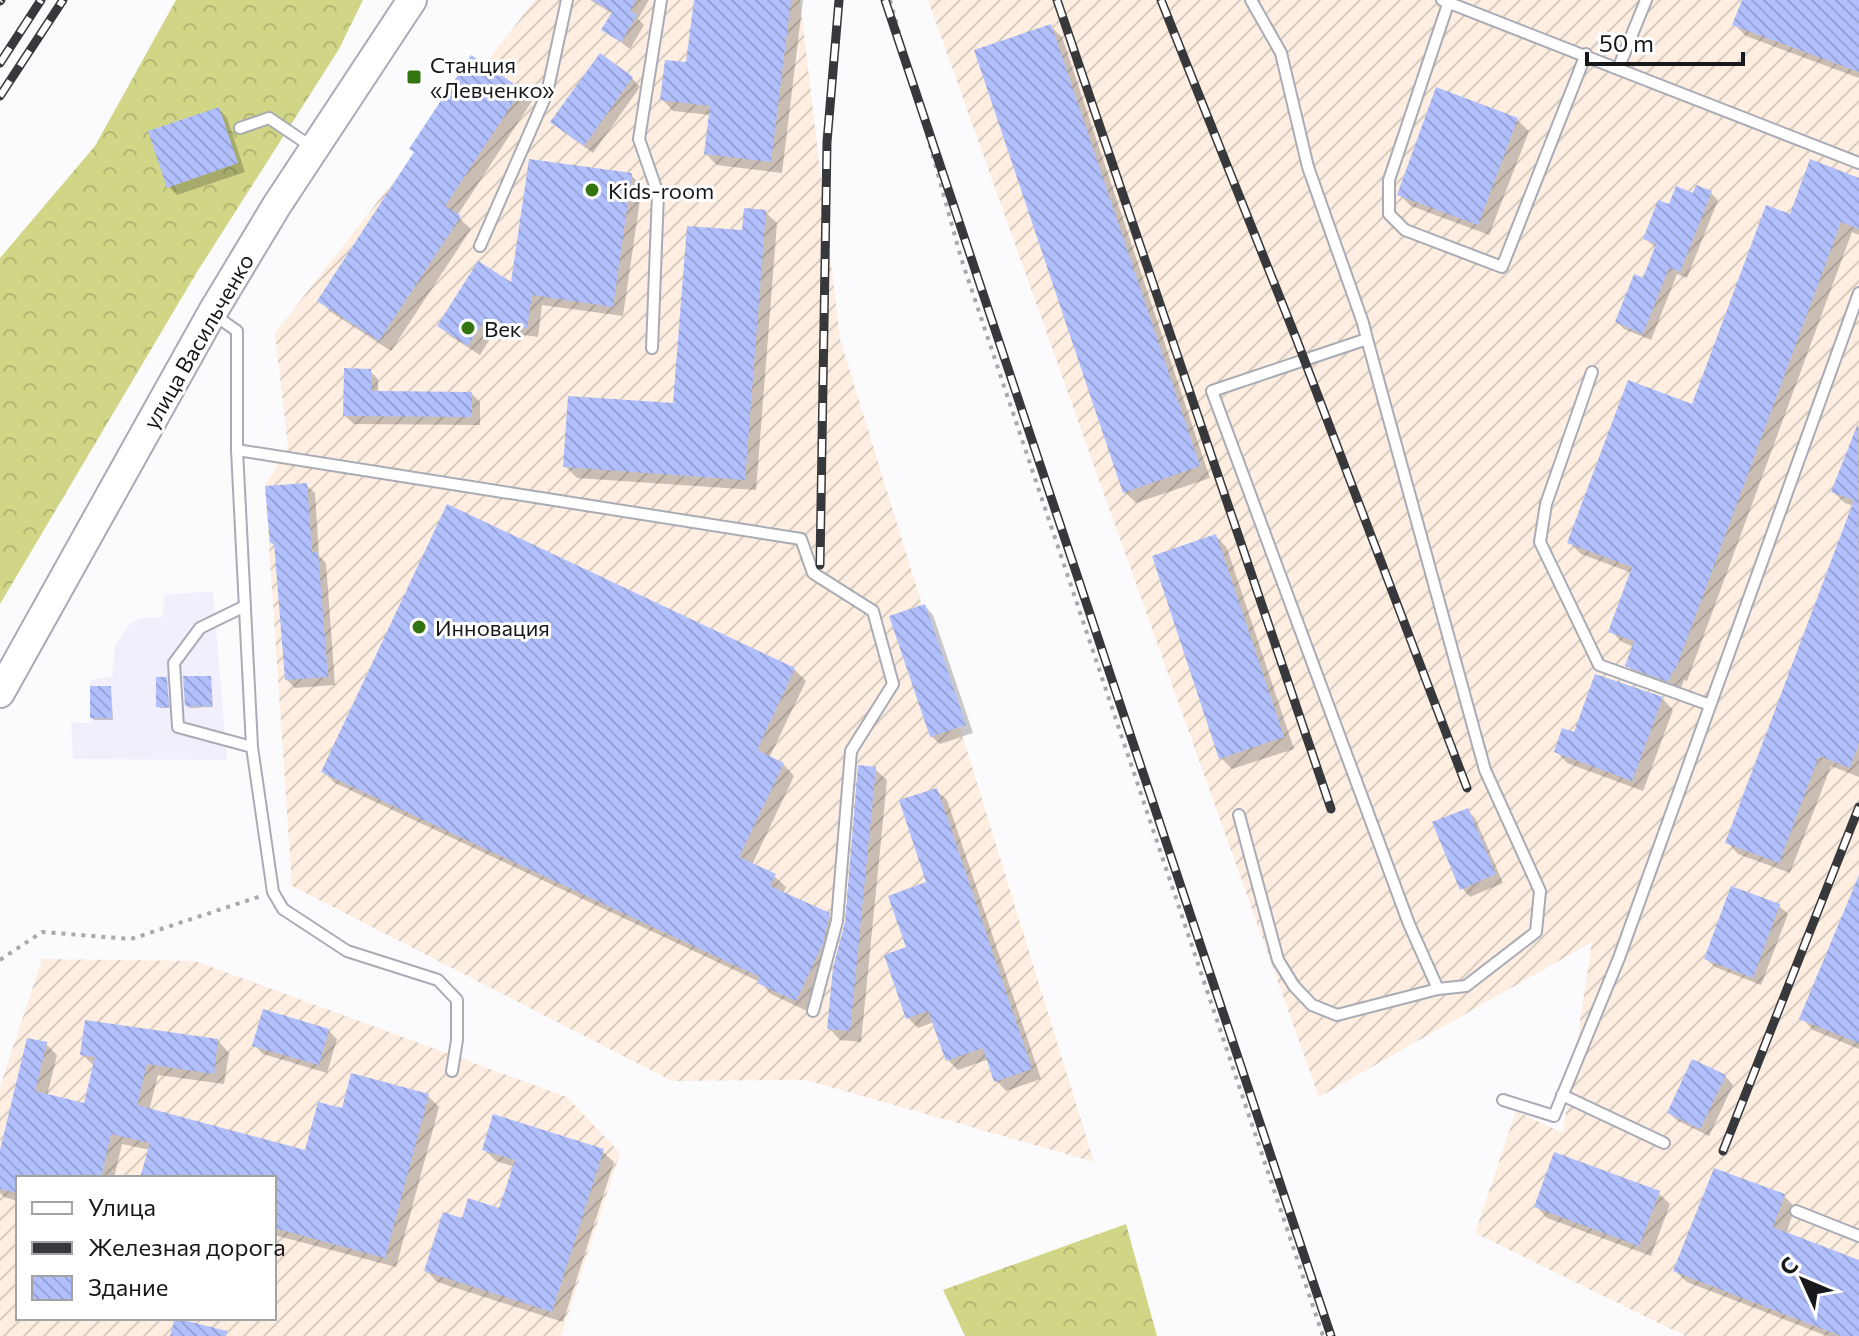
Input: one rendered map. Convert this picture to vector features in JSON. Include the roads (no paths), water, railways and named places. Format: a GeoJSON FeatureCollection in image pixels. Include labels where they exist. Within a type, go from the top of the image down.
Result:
{"type":"FeatureCollection","features":[{"type":"Feature","properties":{"kind":"main road","name":"улица Васильченко"},"geometry":{"type":"LineString","coordinates":[[0,693],[212,313],[277,205],[412,0]]}},
{"type":"Feature","properties":{"kind":"lane"},"geometry":{"type":"LineString","coordinates":[[480,246],[547,93],[567,0]]}},
{"type":"Feature","properties":{"kind":"lane"},"geometry":{"type":"LineString","coordinates":[[652,348],[658,194],[639,139],[661,0]]}},
{"type":"Feature","properties":{"kind":"lane"},"geometry":{"type":"LineString","coordinates":[[1239,815],[1278,960],[1294,986],[1312,1005],[1337,1015],[1438,989],[1466,986],[1536,932],[1540,891],[1485,770],[1367,339],[1308,167],[1281,53],[1251,0]]}},
{"type":"Feature","properties":{"kind":"lane"},"geometry":{"type":"LineString","coordinates":[[1618,69],[1646,0]]}},
{"type":"Feature","properties":{"kind":"lane"},"geometry":{"type":"LineString","coordinates":[[1586,54],[1502,267],[1405,230],[1389,214],[1389,180],[1445,2],[1586,54],[1859,163]]}},
{"type":"Feature","properties":{"kind":"lane"},"geometry":{"type":"LineString","coordinates":[[240,128],[269,118],[316,149]]}},
{"type":"Feature","properties":{"kind":"lane"},"geometry":{"type":"LineString","coordinates":[[1503,1100],[1554,1116],[1619,958],[1859,293]]}},
{"type":"Feature","properties":{"kind":"lane"},"geometry":{"type":"LineString","coordinates":[[212,313],[237,331],[237,450],[252,747],[273,892],[283,909],[347,951],[438,980],[457,1000],[457,1040],[452,1071]]}},
{"type":"Feature","properties":{"kind":"lane"},"geometry":{"type":"LineString","coordinates":[[1367,339],[1212,391],[1409,924],[1438,989]]}},
{"type":"Feature","properties":{"kind":"lane"},"geometry":{"type":"LineString","coordinates":[[1592,372],[1546,504],[1540,542],[1599,665],[1710,705]]}},
{"type":"Feature","properties":{"kind":"lane"},"geometry":{"type":"LineString","coordinates":[[237,450],[801,539],[813,573],[873,611],[893,684],[851,751],[837,921],[813,1011]]}},
{"type":"Feature","properties":{"kind":"lane"},"geometry":{"type":"LineString","coordinates":[[245,606],[200,628],[174,663],[178,727],[252,747]]}},
{"type":"Feature","properties":{"kind":"lane"},"geometry":{"type":"LineString","coordinates":[[1562,1095],[1664,1143]]}},
{"type":"Feature","properties":{"kind":"lane"},"geometry":{"type":"LineString","coordinates":[[1796,1211],[1859,1236]]}},
{"type":"Feature","properties":{"kind":"railway"},"geometry":{"type":"LineString","coordinates":[[0,63],[41,0]]}},
{"type":"Feature","properties":{"kind":"railway"},"geometry":{"type":"LineString","coordinates":[[0,96],[63,0]]}},
{"type":"Feature","properties":{"kind":"railway"},"geometry":{"type":"LineString","coordinates":[[820,565],[827,142],[839,0]]}},
{"type":"Feature","properties":{"kind":"railway"},"geometry":{"type":"LineString","coordinates":[[885,0],[1331,1336]]}},
{"type":"Feature","properties":{"kind":"railway"},"geometry":{"type":"LineString","coordinates":[[1057,0],[1331,809]]}},
{"type":"Feature","properties":{"kind":"railway"},"geometry":{"type":"LineString","coordinates":[[1161,0],[1296,338],[1467,788]]}},
{"type":"Feature","properties":{"kind":"railway"},"geometry":{"type":"LineString","coordinates":[[1723,1151],[1859,807]]}},
{"type":"Feature","properties":{"kind":"place","name":"Станция «Левченко»"},"geometry":{"type":"Point","coordinates":[414,77]}},
{"type":"Feature","properties":{"kind":"place","name":"Kids-room"},"geometry":{"type":"Point","coordinates":[592,190]}},
{"type":"Feature","properties":{"kind":"place","name":"Век"},"geometry":{"type":"Point","coordinates":[468,328]}},
{"type":"Feature","properties":{"kind":"place","name":"Инновация"},"geometry":{"type":"Point","coordinates":[419,627]}}]}
